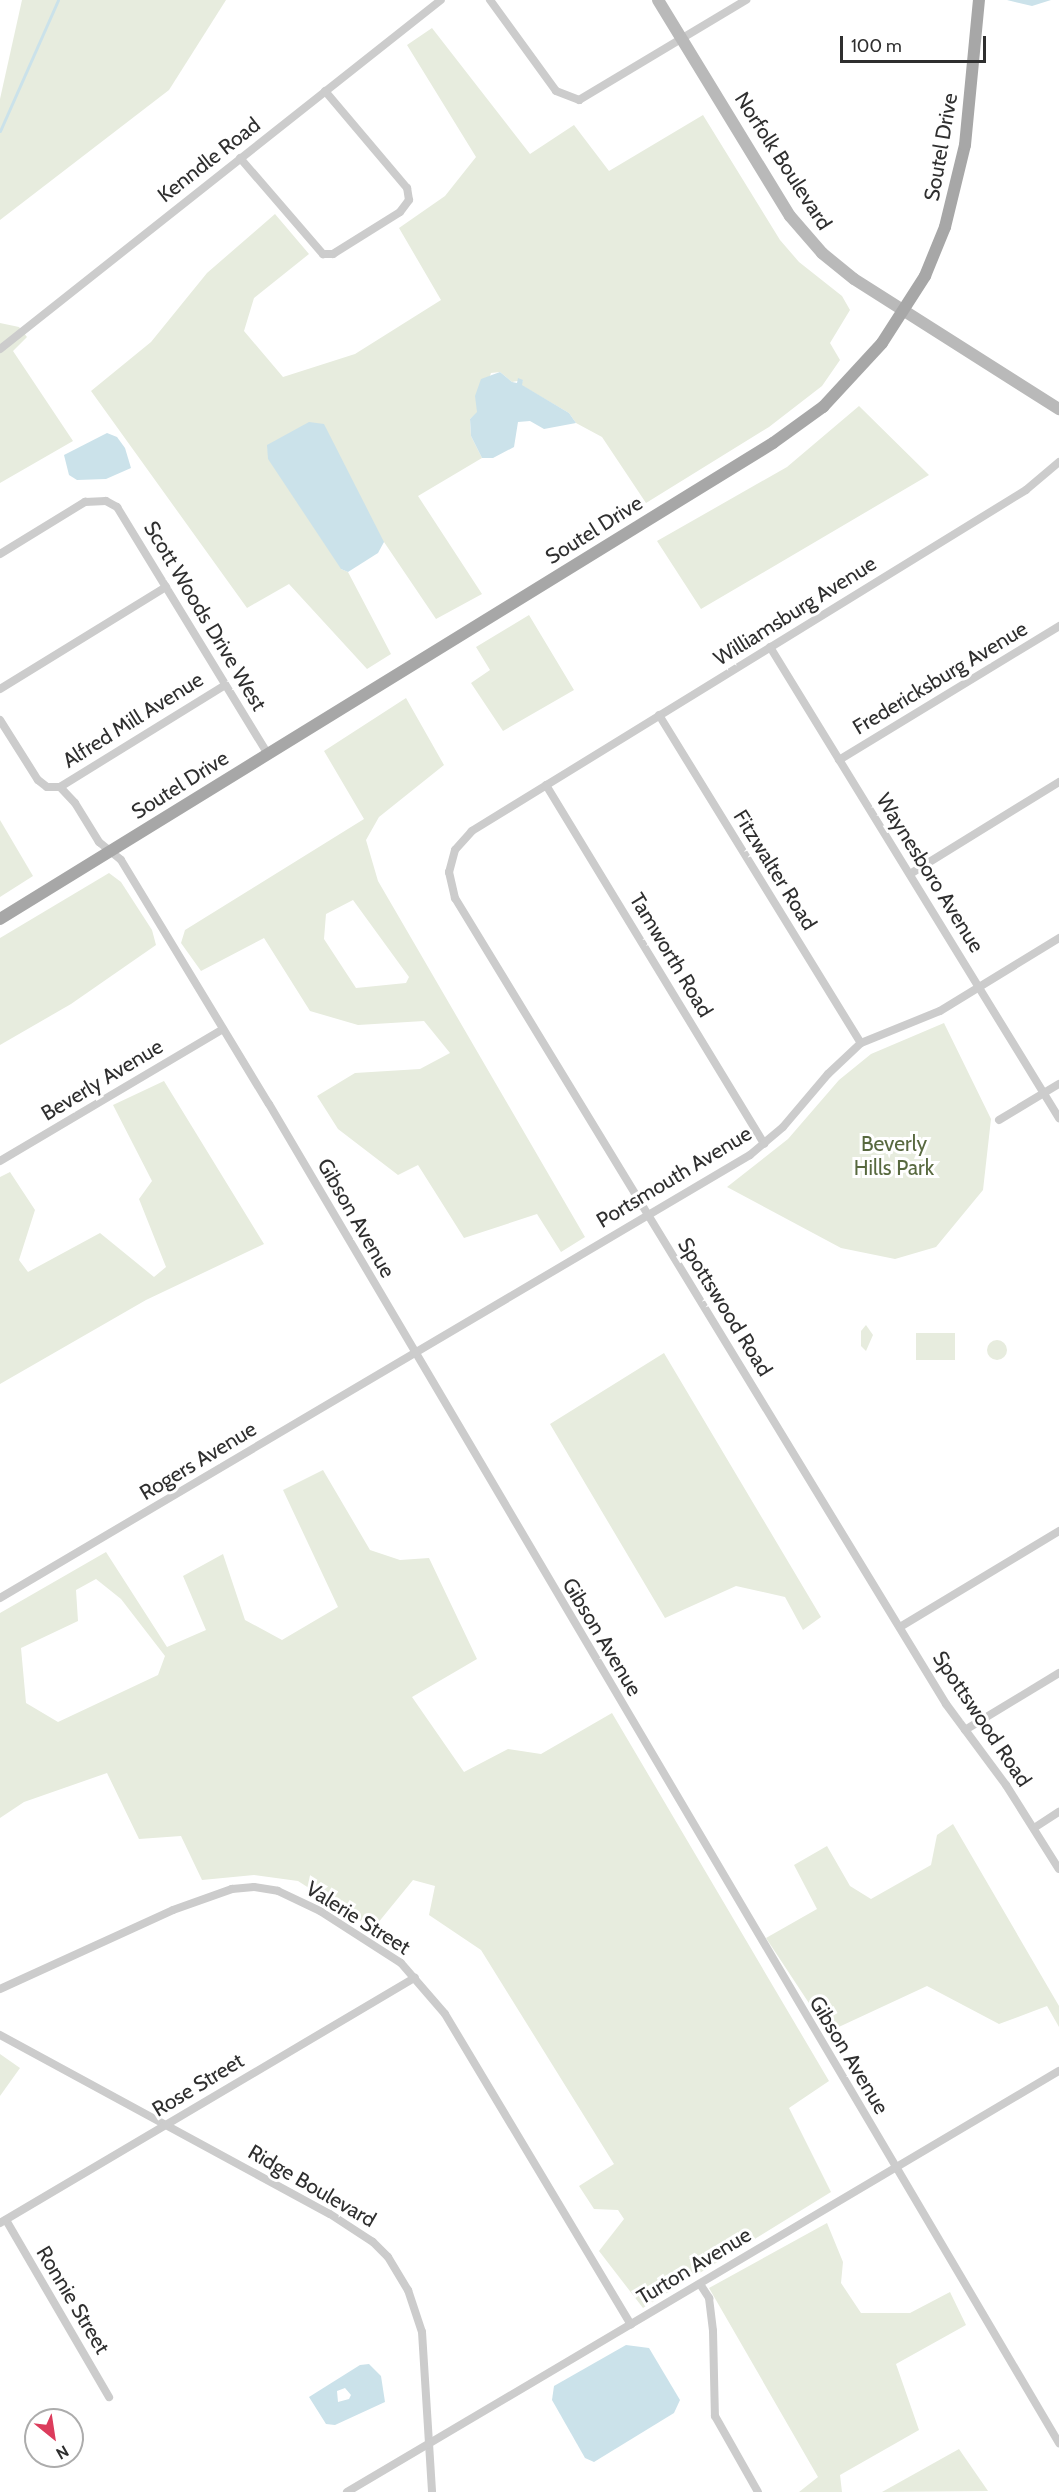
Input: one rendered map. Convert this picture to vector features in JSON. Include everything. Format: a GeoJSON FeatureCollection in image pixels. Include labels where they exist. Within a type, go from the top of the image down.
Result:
{"type":"FeatureCollection","features":[{"type":"Feature","properties":{"kind":"main road","name":"Soutel Drive"},"geometry":{"type":"LineString","coordinates":[[0,919],[794,429],[856,375],[904,311],[940,242],[960,178],[979,0]]}},
{"type":"Feature","properties":{"kind":"street","name":"Kenndle Road"},"geometry":{"type":"LineString","coordinates":[[0,349],[441,0]]}},
{"type":"Feature","properties":{"kind":"street"},"geometry":{"type":"LineString","coordinates":[[490,0],[556,91],[570,99],[587,97],[746,0]]}},
{"type":"Feature","properties":{"kind":"street","name":"Norfolk Boulevard"},"geometry":{"type":"LineString","coordinates":[[657,0],[807,236],[837,266],[1059,410]]}},
{"type":"Feature","properties":{"kind":"street"},"geometry":{"type":"LineString","coordinates":[[240,158],[323,254],[333,254],[400,212],[410,200],[407,188],[325,91]]}},
{"type":"Feature","properties":{"kind":"street","name":"Williamsburg Avenue"},"geometry":{"type":"LineString","coordinates":[[546,785],[1026,490],[1059,462]]}},
{"type":"Feature","properties":{"kind":"street","name":"Scott Woods Drive West"},"geometry":{"type":"LineString","coordinates":[[0,554],[85,502],[106,501],[123,514],[268,754]]}},
{"type":"Feature","properties":{"kind":"street"},"geometry":{"type":"LineString","coordinates":[[0,689],[166,587]]}},
{"type":"Feature","properties":{"kind":"street","name":"Fredericksburg Avenue"},"geometry":{"type":"LineString","coordinates":[[839,760],[1059,626]]}},
{"type":"Feature","properties":{"kind":"street","name":"Waynesboro Avenue"},"geometry":{"type":"LineString","coordinates":[[770,647],[1059,1118]]}},
{"type":"Feature","properties":{"kind":"street","name":"Alfred Mill Avenue"},"geometry":{"type":"LineString","coordinates":[[60,787],[225,685]]}},
{"type":"Feature","properties":{"kind":"street","name":"Fitzwalter Road"},"geometry":{"type":"LineString","coordinates":[[659,715],[861,1043]]}},
{"type":"Feature","properties":{"kind":"street"},"geometry":{"type":"LineString","coordinates":[[0,720],[38,780],[47,787],[60,787]]}},
{"type":"Feature","properties":{"kind":"street"},"geometry":{"type":"LineString","coordinates":[[910,874],[1059,782]]}},
{"type":"Feature","properties":{"kind":"street","name":"Tamworth Road"},"geometry":{"type":"LineString","coordinates":[[546,785],[764,1143]]}},
{"type":"Feature","properties":{"kind":"street","name":"Spottswood Road"},"geometry":{"type":"LineString","coordinates":[[546,785],[462,840],[451,859],[450,884],[455,898],[900,1627],[965,1730],[1034,1828],[1059,1869]]}},
{"type":"Feature","properties":{"kind":"street","name":"Gibson Avenue"},"geometry":{"type":"LineString","coordinates":[[60,787],[111,852],[121,860],[223,1029],[413,1354],[1059,2443]]}},
{"type":"Feature","properties":{"kind":"street","name":"Portsmouth Avenue"},"geometry":{"type":"LineString","coordinates":[[413,1354],[648,1215],[764,1143],[861,1043],[940,1011],[1059,938]]}},
{"type":"Feature","properties":{"kind":"street","name":"Beverly Avenue"},"geometry":{"type":"LineString","coordinates":[[0,1161],[223,1029]]}},
{"type":"Feature","properties":{"kind":"street"},"geometry":{"type":"LineString","coordinates":[[999,1120],[1059,1084]]}},
{"type":"Feature","properties":{"kind":"street","name":"Rogers Avenue"},"geometry":{"type":"LineString","coordinates":[[0,1598],[413,1354]]}},
{"type":"Feature","properties":{"kind":"street"},"geometry":{"type":"LineString","coordinates":[[900,1627],[1059,1531]]}},
{"type":"Feature","properties":{"kind":"street"},"geometry":{"type":"LineString","coordinates":[[965,1730],[1059,1673]]}},
{"type":"Feature","properties":{"kind":"street"},"geometry":{"type":"LineString","coordinates":[[1034,1828],[1059,1812]]}},
{"type":"Feature","properties":{"kind":"street","name":"Valerie Street"},"geometry":{"type":"LineString","coordinates":[[0,1989],[173,1910],[232,1889],[254,1887],[278,1891],[320,1911],[401,1963],[445,2014],[631,2325]]}},
{"type":"Feature","properties":{"kind":"street","name":"Rose Street"},"geometry":{"type":"LineString","coordinates":[[3,2222],[415,1978]]}},
{"type":"Feature","properties":{"kind":"street","name":"Ridge Boulevard"},"geometry":{"type":"LineString","coordinates":[[0,2035],[330,2214],[374,2242],[388,2257],[408,2290],[422,2332],[432,2492]]}},
{"type":"Feature","properties":{"kind":"street","name":"Turton Avenue"},"geometry":{"type":"LineString","coordinates":[[347,2492],[1059,2071]]}},
{"type":"Feature","properties":{"kind":"street","name":"Ronnie Street"},"geometry":{"type":"LineString","coordinates":[[3,2222],[110,2397]]}},
{"type":"Feature","properties":{"kind":"street"},"geometry":{"type":"LineString","coordinates":[[700,2284],[709,2298],[713,2331],[715,2416],[758,2492]]}},
{"type":"Feature","properties":{"kind":"green space"},"geometry":{"type":"Polygon","coordinates":[[[22,0],[226,0],[169,90],[0,220],[0,99],[22,0]]]}},
{"type":"Feature","properties":{"kind":"green space"},"geometry":{"type":"Polygon","coordinates":[[[432,28],[530,154],[574,125],[609,171],[703,115],[780,240],[799,262],[842,296],[850,310],[830,343],[840,360],[822,386],[769,427],[646,503],[602,437],[576,423],[569,413],[521,385],[523,380],[512,382],[500,372],[491,373],[477,413],[470,419],[471,436],[482,458],[418,496],[482,594],[436,619],[384,542],[341,569],[348,572],[391,654],[367,669],[289,584],[247,608],[91,391],[151,342],[207,273],[275,214],[309,254],[254,298],[244,331],[283,377],[355,354],[441,300],[399,228],[445,196],[476,157],[407,45],[432,28]]]}},
{"type":"Feature","properties":{"kind":"green space"},"geometry":{"type":"Polygon","coordinates":[[[0,323],[19,327],[27,337],[13,351],[73,441],[0,483],[0,323]]]}},
{"type":"Feature","properties":{"kind":"green space"},"geometry":{"type":"Polygon","coordinates":[[[859,406],[929,475],[701,609],[657,541],[787,467],[859,406]]]}},
{"type":"Feature","properties":{"kind":"green space"},"geometry":{"type":"Polygon","coordinates":[[[529,615],[574,690],[503,731],[471,683],[490,670],[476,647],[529,615]]]}},
{"type":"Feature","properties":{"kind":"green space"},"geometry":{"type":"Polygon","coordinates":[[[406,698],[444,765],[379,817],[366,840],[378,881],[585,1237],[561,1252],[537,1214],[464,1238],[418,1165],[398,1175],[338,1129],[317,1096],[355,1073],[420,1069],[450,1053],[424,1021],[358,1025],[310,1011],[264,938],[201,971],[181,943],[185,930],[364,819],[324,751],[406,698]],[[353,900],[326,914],[324,939],[356,988],[406,983],[409,977],[353,900]]]}},
{"type":"Feature","properties":{"kind":"green space"},"geometry":{"type":"Polygon","coordinates":[[[0,820],[33,876],[0,897],[0,820]]]}},
{"type":"Feature","properties":{"kind":"green space"},"geometry":{"type":"Polygon","coordinates":[[[109,873],[121,882],[152,930],[156,945],[71,1004],[0,1045],[0,938],[109,873]]]}},
{"type":"Feature","properties":{"kind":"green space","name":"Beverly Hills Park"},"geometry":{"type":"Polygon","coordinates":[[[944,1023],[991,1119],[983,1190],[936,1247],[895,1259],[841,1248],[727,1187],[788,1139],[839,1080],[871,1054],[944,1023]]]}},
{"type":"Feature","properties":{"kind":"green space"},"geometry":{"type":"Polygon","coordinates":[[[164,1081],[264,1244],[146,1300],[0,1384],[0,1177],[10,1172],[35,1210],[19,1260],[28,1272],[100,1233],[154,1277],[166,1267],[139,1199],[152,1181],[113,1105],[164,1081]]]}},
{"type":"Feature","properties":{"kind":"green space"},"geometry":{"type":"Polygon","coordinates":[[[866,1325],[873,1335],[866,1351],[861,1346],[861,1331],[866,1325]]]}},
{"type":"Feature","properties":{"kind":"green space"},"geometry":{"type":"Polygon","coordinates":[[[916,1333],[955,1333],[955,1360],[916,1360],[916,1333]]]}},
{"type":"Feature","properties":{"kind":"green space"},"geometry":{"type":"Polygon","coordinates":[[[997,1340],[1004,1343],[1007,1350],[1004,1357],[997,1360],[990,1357],[987,1350],[990,1343],[997,1340]]]}},
{"type":"Feature","properties":{"kind":"green space"},"geometry":{"type":"Polygon","coordinates":[[[664,1353],[821,1617],[803,1630],[785,1597],[736,1586],[665,1618],[550,1424],[664,1353]]]}},
{"type":"Feature","properties":{"kind":"green space"},"geometry":{"type":"Polygon","coordinates":[[[323,1470],[370,1550],[400,1560],[429,1558],[477,1659],[412,1697],[464,1772],[508,1749],[541,1754],[612,1713],[829,2081],[789,2108],[831,2192],[643,2308],[599,2251],[624,2219],[618,2210],[594,2209],[579,2186],[614,2164],[481,1950],[429,1915],[435,1886],[413,1880],[373,1929],[298,1881],[254,1875],[202,1880],[181,1836],[139,1839],[107,1773],[24,1802],[0,1818],[0,1613],[106,1552],[167,1647],[206,1630],[183,1576],[223,1554],[245,1620],[282,1640],[338,1607],[283,1490],[323,1470]],[[96,1579],[76,1590],[78,1621],[21,1648],[26,1703],[58,1722],[158,1675],[165,1656],[121,1599],[96,1579]]]}},
{"type":"Feature","properties":{"kind":"green space"},"geometry":{"type":"Polygon","coordinates":[[[953,1824],[1059,2006],[1059,2027],[1047,2006],[999,2024],[927,1986],[828,2032],[766,1938],[817,1909],[794,1865],[827,1846],[850,1886],[871,1899],[931,1865],[937,1835],[953,1824]]]}},
{"type":"Feature","properties":{"kind":"green space"},"geometry":{"type":"Polygon","coordinates":[[[0,2054],[20,2068],[0,2096],[0,2054]]]}},
{"type":"Feature","properties":{"kind":"green space"},"geometry":{"type":"Polygon","coordinates":[[[827,2223],[843,2262],[841,2283],[861,2313],[910,2313],[950,2292],[966,2325],[896,2364],[919,2430],[840,2475],[842,2492],[799,2492],[818,2477],[709,2288],[827,2223]]]}},
{"type":"Feature","properties":{"kind":"green space"},"geometry":{"type":"Polygon","coordinates":[[[959,2449],[988,2491],[882,2492],[959,2449]]]}},
{"type":"Feature","properties":{"kind":"water"},"geometry":{"type":"Polygon","coordinates":[[[1007,0],[1051,0],[1032,6],[1007,0]]]}},
{"type":"Feature","properties":{"kind":"water"},"geometry":{"type":"Polygon","coordinates":[[[500,372],[512,382],[517,383],[518,378],[523,380],[522,385],[569,413],[576,423],[544,429],[530,421],[518,422],[514,447],[493,458],[482,458],[471,436],[470,419],[477,412],[475,396],[481,379],[500,372]]]}},
{"type":"Feature","properties":{"kind":"water"},"geometry":{"type":"Polygon","coordinates":[[[309,422],[324,424],[384,542],[378,553],[348,572],[341,569],[268,459],[267,445],[309,422]]]}},
{"type":"Feature","properties":{"kind":"water"},"geometry":{"type":"Polygon","coordinates":[[[107,433],[117,437],[125,448],[131,468],[106,479],[77,480],[69,475],[64,455],[107,433]]]}},
{"type":"Feature","properties":{"kind":"water"},"geometry":{"type":"Polygon","coordinates":[[[626,2345],[649,2348],[680,2400],[674,2413],[594,2462],[585,2458],[552,2400],[554,2386],[626,2345]]]}},
{"type":"Feature","properties":{"kind":"water"},"geometry":{"type":"Polygon","coordinates":[[[369,2364],[381,2376],[385,2402],[335,2425],[326,2424],[309,2397],[360,2365],[369,2364]],[[345,2388],[337,2391],[338,2402],[349,2399],[351,2395],[345,2388]]]}},
{"type":"Feature","properties":{"kind":"waterway"},"geometry":{"type":"LineString","coordinates":[[0,131],[58,0]]}}]}
